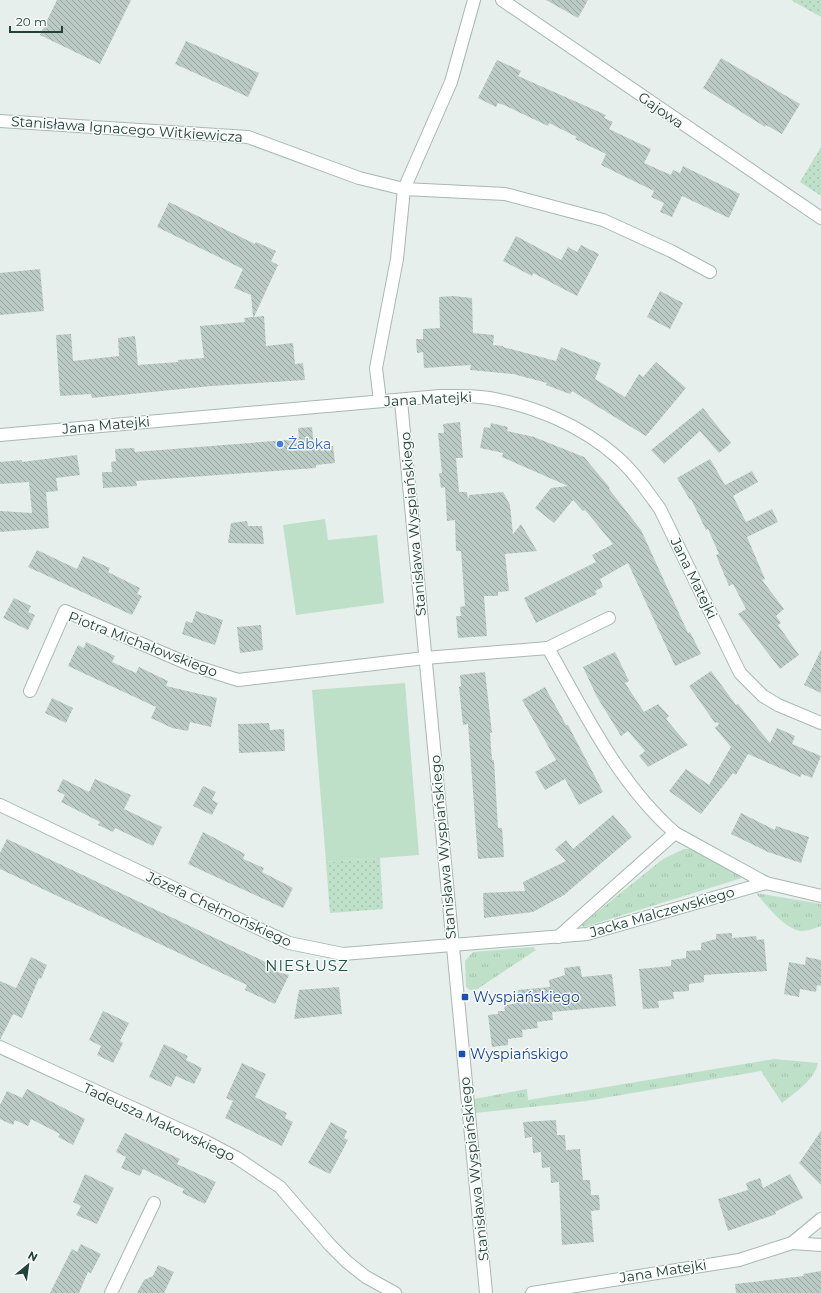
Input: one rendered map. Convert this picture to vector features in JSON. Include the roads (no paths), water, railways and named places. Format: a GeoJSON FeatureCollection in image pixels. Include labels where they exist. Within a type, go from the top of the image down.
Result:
{"type":"FeatureCollection","features":[{"type":"Feature","properties":{"kind":"street"},"geometry":{"type":"LineString","coordinates":[[380,401],[376,368],[397,259],[404,189],[451,82],[474,0]]}},
{"type":"Feature","properties":{"kind":"street","name":"Gajowa"},"geometry":{"type":"LineString","coordinates":[[502,0],[821,218]]}},
{"type":"Feature","properties":{"kind":"street","name":"Stanisława Ignacego Witkiewicza"},"geometry":{"type":"LineString","coordinates":[[0,121],[248,137],[359,178],[404,189],[505,194],[603,220],[671,251],[710,272]]}},
{"type":"Feature","properties":{"kind":"street","name":"Jana Matejki"},"geometry":{"type":"LineString","coordinates":[[0,435],[440,396],[488,397],[524,406],[558,419],[591,436],[618,458],[643,485],[660,508],[740,673],[763,696],[778,705],[821,723]]}},
{"type":"Feature","properties":{"kind":"street","name":"Stanisława Wyspiańskiego"},"geometry":{"type":"LineString","coordinates":[[401,400],[486,1293]]}},
{"type":"Feature","properties":{"kind":"street","name":"Piotra Michałowskiego"},"geometry":{"type":"LineString","coordinates":[[30,690],[66,611],[191,666],[238,680],[425,658]]}},
{"type":"Feature","properties":{"kind":"street"},"geometry":{"type":"LineString","coordinates":[[425,658],[548,648],[609,618]]}},
{"type":"Feature","properties":{"kind":"street","name":"Jacka Malczewskiego"},"geometry":{"type":"LineString","coordinates":[[548,648],[608,753],[631,786],[675,833],[766,883],[821,896]]}},
{"type":"Feature","properties":{"kind":"street","name":"Józefa Chełmońskiego"},"geometry":{"type":"LineString","coordinates":[[0,805],[289,943],[343,954],[452,946]]}},
{"type":"Feature","properties":{"kind":"street","name":"Jacka Malczewskiego"},"geometry":{"type":"LineString","coordinates":[[558,937],[675,833]]}},
{"type":"Feature","properties":{"kind":"street","name":"Jacka Malczewskiego"},"geometry":{"type":"LineString","coordinates":[[452,946],[587,934],[766,883]]}},
{"type":"Feature","properties":{"kind":"street","name":"Tadeusza Makowskiego"},"geometry":{"type":"LineString","coordinates":[[0,1047],[204,1140],[237,1158],[280,1187],[330,1245],[347,1262],[366,1277],[395,1293]]}},
{"type":"Feature","properties":{"kind":"street"},"geometry":{"type":"LineString","coordinates":[[111,1293],[154,1203]]}},
{"type":"Feature","properties":{"kind":"street","name":"Jana Matejki"},"geometry":{"type":"LineString","coordinates":[[792,1243],[821,1219]]}},
{"type":"Feature","properties":{"kind":"street","name":"Jana Matejki"},"geometry":{"type":"LineString","coordinates":[[532,1293],[617,1278],[739,1260],[792,1243],[821,1245]]}},
{"type":"Feature","properties":{"kind":"place","name":"Żabka"},"geometry":{"type":"Point","coordinates":[280,444]}},
{"type":"Feature","properties":{"kind":"place","name":"Wyspiańskiego"},"geometry":{"type":"Point","coordinates":[465,997]}},
{"type":"Feature","properties":{"kind":"place","name":"Wyspiańskigo"},"geometry":{"type":"Point","coordinates":[462,1054]}},
{"type":"Feature","properties":{"kind":"district","name":"NIESŁUSZ"},"geometry":{"type":"Point","coordinates":[307,965]}}]}
